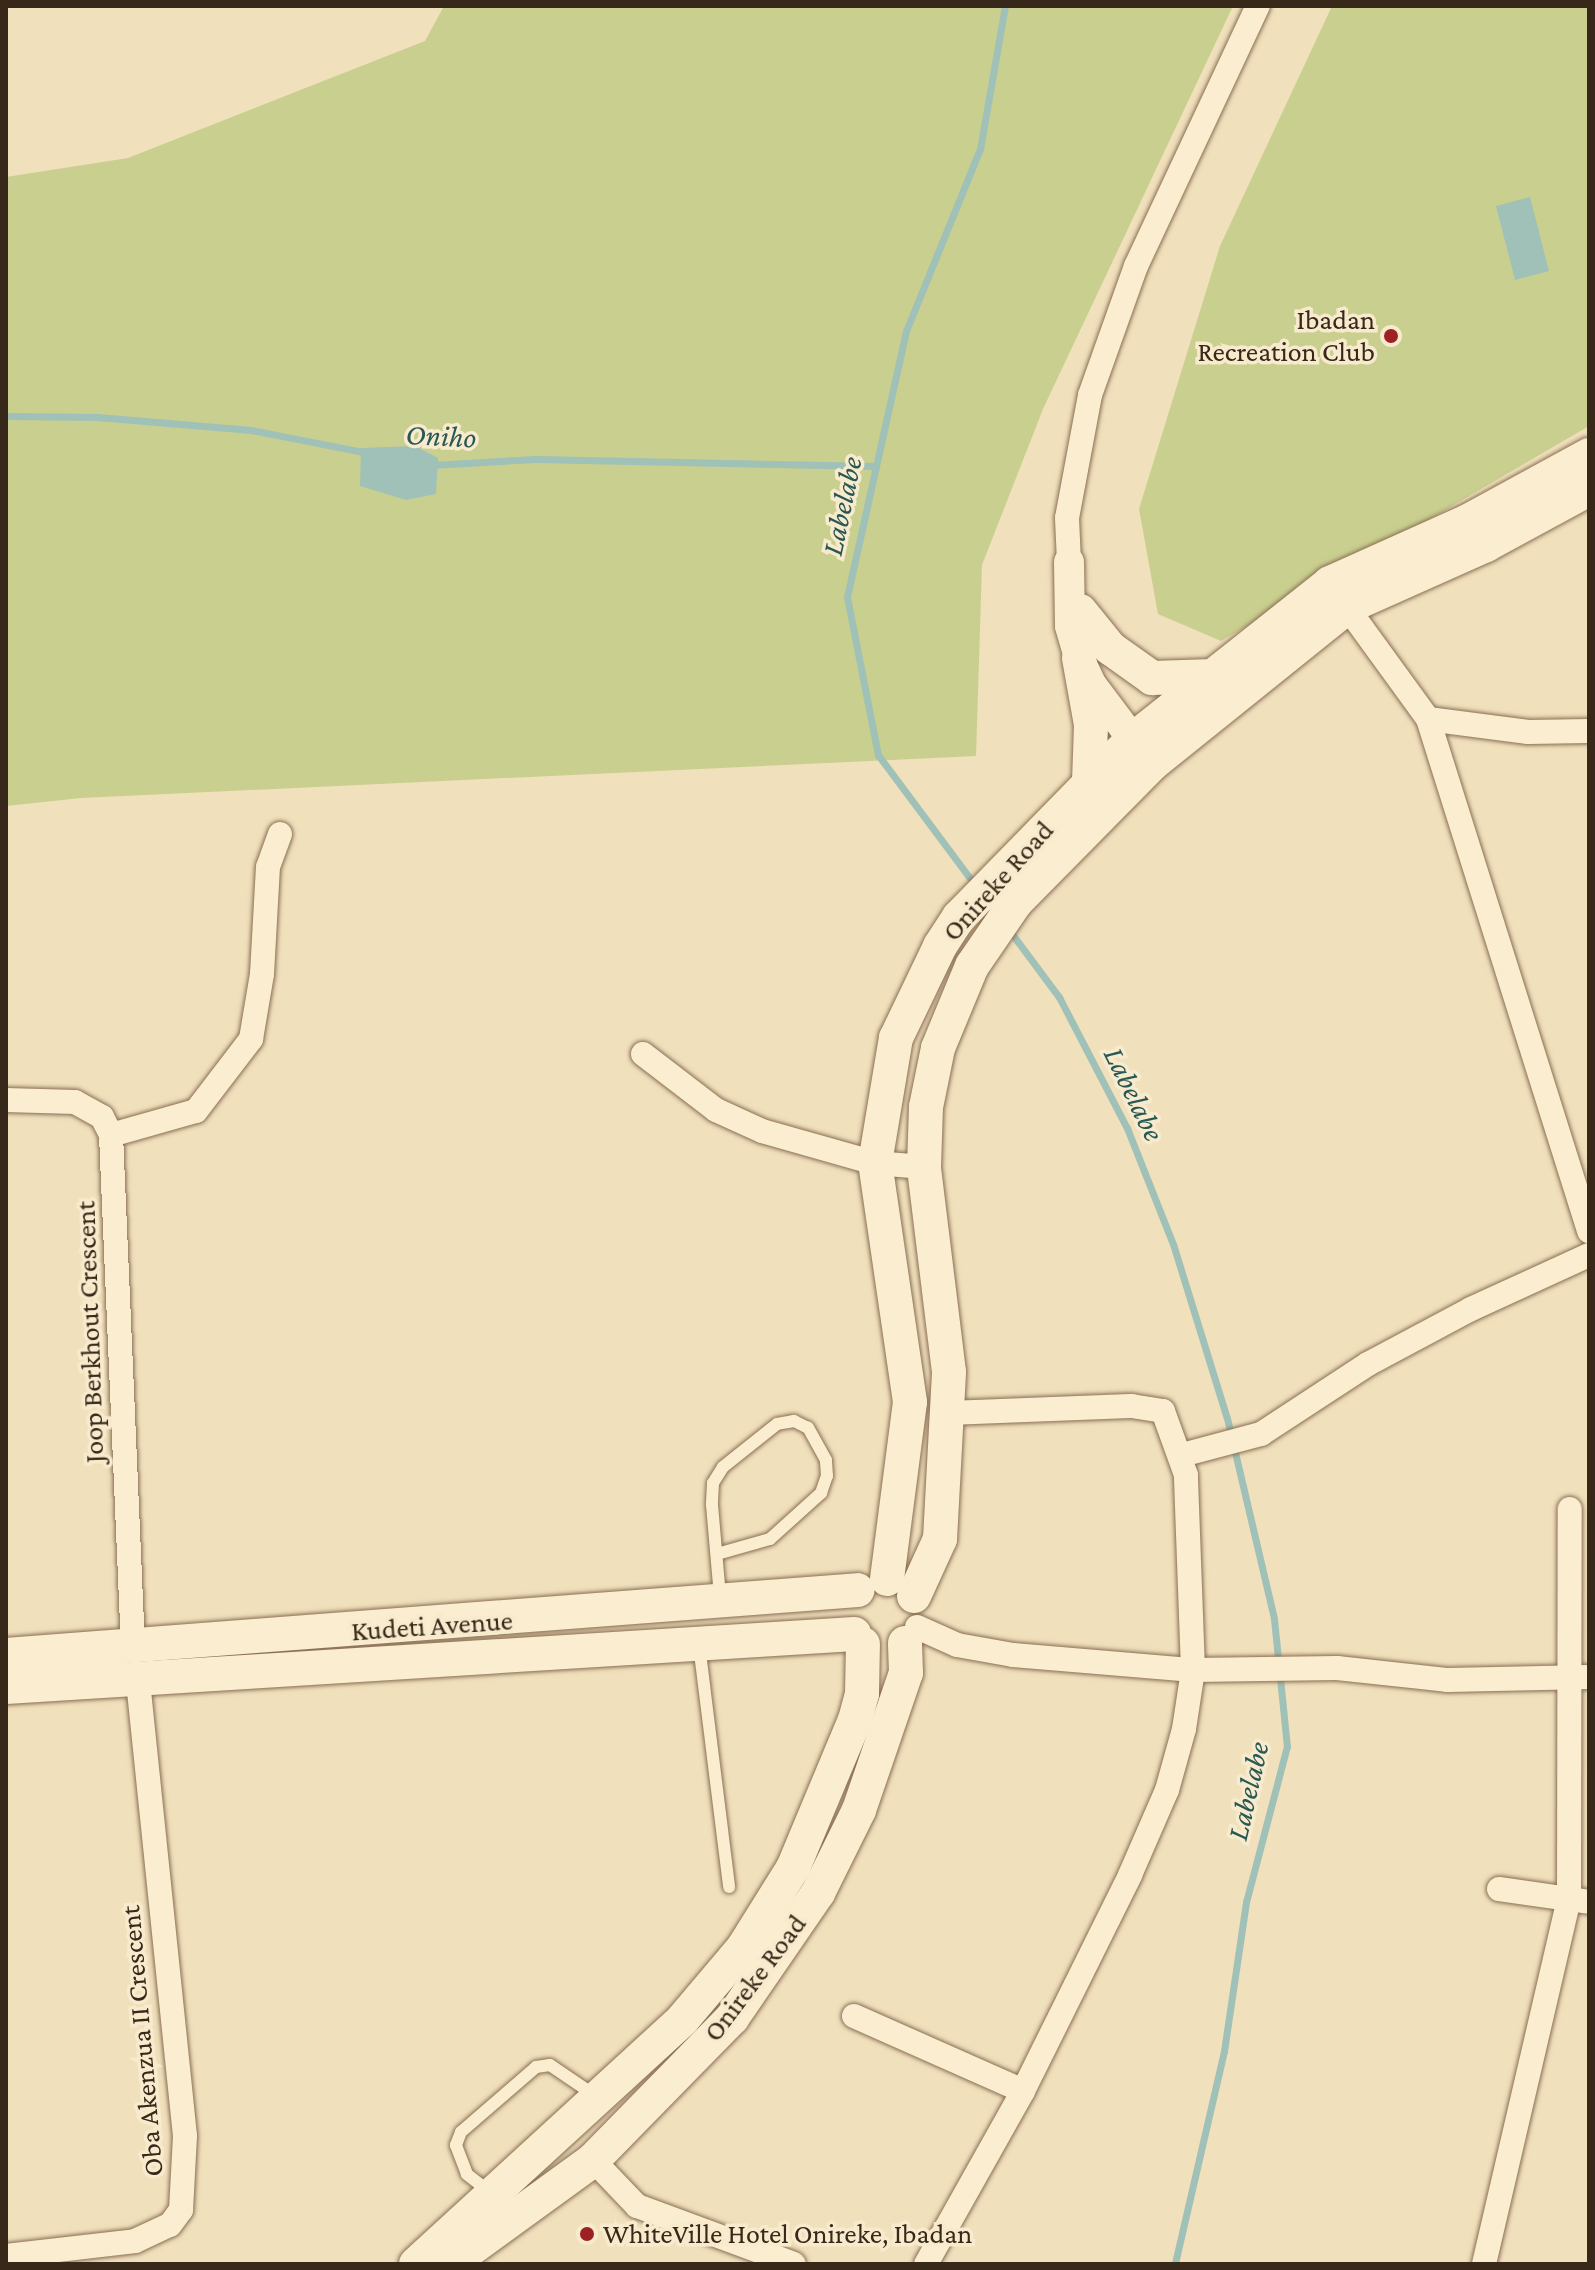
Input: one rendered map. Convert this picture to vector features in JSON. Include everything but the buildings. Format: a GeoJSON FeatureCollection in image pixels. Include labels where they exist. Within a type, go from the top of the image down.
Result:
{"type":"FeatureCollection","features":[{"type":"Feature","properties":{"kind":"main road","name":"Onireke Road"},"geometry":{"type":"LineString","coordinates":[[435,2260],[593,2160],[732,2018],[818,1893],[859,1810],[888,1734],[906,1673],[897,1607],[910,1402],[875,1163],[896,1038],[924,974],[959,917],[1005,891],[1214,676],[1338,595],[1589,455]]}},
{"type":"Feature","properties":{"kind":"main road","name":"Onireke Road"},"geometry":{"type":"LineString","coordinates":[[897,1607],[940,1539],[947,1413],[946,1320],[924,1167],[926,1107],[938,1048],[957,997],[990,940],[1005,891],[1089,783],[1148,746],[1338,595],[1486,545],[1589,489]]}},
{"type":"Feature","properties":{"kind":"main road"},"geometry":{"type":"LineString","coordinates":[[1080,611],[1110,648],[1152,678],[1214,676]]}},
{"type":"Feature","properties":{"kind":"main road"},"geometry":{"type":"LineString","coordinates":[[1079,658],[1091,725],[1089,783]]}},
{"type":"Feature","properties":{"kind":"main road","name":"Kudeti Avenue"},"geometry":{"type":"LineString","coordinates":[[6,1655],[136,1663],[858,1639],[892,1649],[897,1607],[721,1604],[136,1663],[6,1687]]}},
{"type":"Feature","properties":{"kind":"main road","name":"Onireke Road"},"geometry":{"type":"LineString","coordinates":[[435,2260],[491,2193],[599,2099],[683,2019],[743,1948],[793,1868],[855,1720],[862,1694],[858,1639],[848,1611],[897,1607]]}},
{"type":"Feature","properties":{"kind":"street"},"geometry":{"type":"LineString","coordinates":[[1148,746],[1079,658],[1070,626],[1067,518],[1090,395],[1136,266],[1258,6]]}},
{"type":"Feature","properties":{"kind":"street"},"geometry":{"type":"LineString","coordinates":[[1069,562],[1080,611],[1102,671],[1148,746]]}},
{"type":"Feature","properties":{"kind":"street"},"geometry":{"type":"LineString","coordinates":[[1338,595],[1428,719],[1589,1231]]}},
{"type":"Feature","properties":{"kind":"street"},"geometry":{"type":"LineString","coordinates":[[1428,719],[1528,732],[1589,731]]}},
{"type":"Feature","properties":{"kind":"street"},"geometry":{"type":"LineString","coordinates":[[6,1100],[75,1102],[102,1117],[111,1135],[196,1111],[251,1039],[262,974],[268,867],[280,834]]}},
{"type":"Feature","properties":{"kind":"street"},"geometry":{"type":"LineString","coordinates":[[643,1054],[716,1110],[762,1131],[875,1163],[924,1167]]}},
{"type":"Feature","properties":{"kind":"street","name":"Joop Berkhout Crescent"},"geometry":{"type":"LineString","coordinates":[[111,1135],[136,1663]]}},
{"type":"Feature","properties":{"kind":"street"},"geometry":{"type":"LineString","coordinates":[[1182,1455],[1261,1434],[1368,1364],[1471,1309],[1589,1255]]}},
{"type":"Feature","properties":{"kind":"street"},"geometry":{"type":"LineString","coordinates":[[926,2264],[1023,2091],[1167,1790],[1184,1729],[1193,1670],[1193,1563],[1182,1455],[1163,1411],[1131,1406],[947,1413]]}},
{"type":"Feature","properties":{"kind":"street"},"geometry":{"type":"LineString","coordinates":[[1484,2264],[1579,1901],[1578,1676],[1570,1509]]}},
{"type":"Feature","properties":{"kind":"street"},"geometry":{"type":"LineString","coordinates":[[897,1607],[957,1645],[1013,1655],[1193,1670],[1337,1668],[1448,1680],[1578,1676]]}},
{"type":"Feature","properties":{"kind":"street","name":"Oba Akenzua II Crescent"},"geometry":{"type":"LineString","coordinates":[[6,2256],[135,2241],[170,2225],[181,2210],[185,2136],[136,1663]]}},
{"type":"Feature","properties":{"kind":"street"},"geometry":{"type":"LineString","coordinates":[[1499,1889],[1579,1901]]}},
{"type":"Feature","properties":{"kind":"street"},"geometry":{"type":"LineString","coordinates":[[854,2016],[1023,2091]]}},
{"type":"Feature","properties":{"kind":"street"},"geometry":{"type":"LineString","coordinates":[[593,2160],[637,2206],[794,2264]]}},
{"type":"Feature","properties":{"kind":"lane"},"geometry":{"type":"LineString","coordinates":[[717,1554],[770,1539],[821,1493],[827,1476],[826,1460],[808,1428],[794,1421],[777,1424],[723,1467],[713,1494],[717,1554],[721,1604]]}},
{"type":"Feature","properties":{"kind":"lane"},"geometry":{"type":"LineString","coordinates":[[698,1642],[729,1887]]}},
{"type":"Feature","properties":{"kind":"lane"},"geometry":{"type":"LineString","coordinates":[[491,2193],[467,2174],[456,2145],[461,2132],[536,2067],[550,2065],[599,2099]]}},
{"type":"Feature","properties":{"kind":"green space"},"geometry":{"type":"Polygon","coordinates":[[[444,6],[1233,6],[1043,409],[982,565],[976,756],[81,798],[6,806],[6,177],[128,158],[425,41],[444,6]]]}},
{"type":"Feature","properties":{"kind":"green space","name":"Ibadan Recreation Club"},"geometry":{"type":"Polygon","coordinates":[[[1332,6],[1589,6],[1589,426],[1221,641],[1158,614],[1139,509],[1220,246],[1332,6]]]}},
{"type":"Feature","properties":{"kind":"water"},"geometry":{"type":"Polygon","coordinates":[[[1530,197],[1549,271],[1515,280],[1496,206],[1530,197]]]}},
{"type":"Feature","properties":{"kind":"water"},"geometry":{"type":"Polygon","coordinates":[[[415,446],[438,458],[436,494],[406,500],[360,486],[361,448],[415,446]]]}},
{"type":"Feature","properties":{"kind":"waterway","name":"Labelabe"},"geometry":{"type":"LineString","coordinates":[[975,885],[878,755],[847,597],[906,331],[980,149],[1005,6]]}},
{"type":"Feature","properties":{"kind":"waterway","name":"Oniho"},"geometry":{"type":"LineString","coordinates":[[6,416],[97,417],[251,430],[368,453]]}},
{"type":"Feature","properties":{"kind":"waterway","name":"Oniho"},"geometry":{"type":"LineString","coordinates":[[431,465],[536,459],[876,466]]}},
{"type":"Feature","properties":{"kind":"waterway","name":"Labelabe"},"geometry":{"type":"LineString","coordinates":[[1009,930],[1059,997],[1127,1128],[1173,1244],[1227,1418],[1274,1619],[1287,1746],[1246,1902],[1224,2051],[1175,2264]]}},
{"type":"Feature","properties":{"kind":"place","name":"Ibadan Recreation Club"},"geometry":{"type":"Point","coordinates":[1391,336]}},
{"type":"Feature","properties":{"kind":"place","name":"WhiteVille Hotel Onireke, Ibadan"},"geometry":{"type":"Point","coordinates":[587,2234]}}]}
